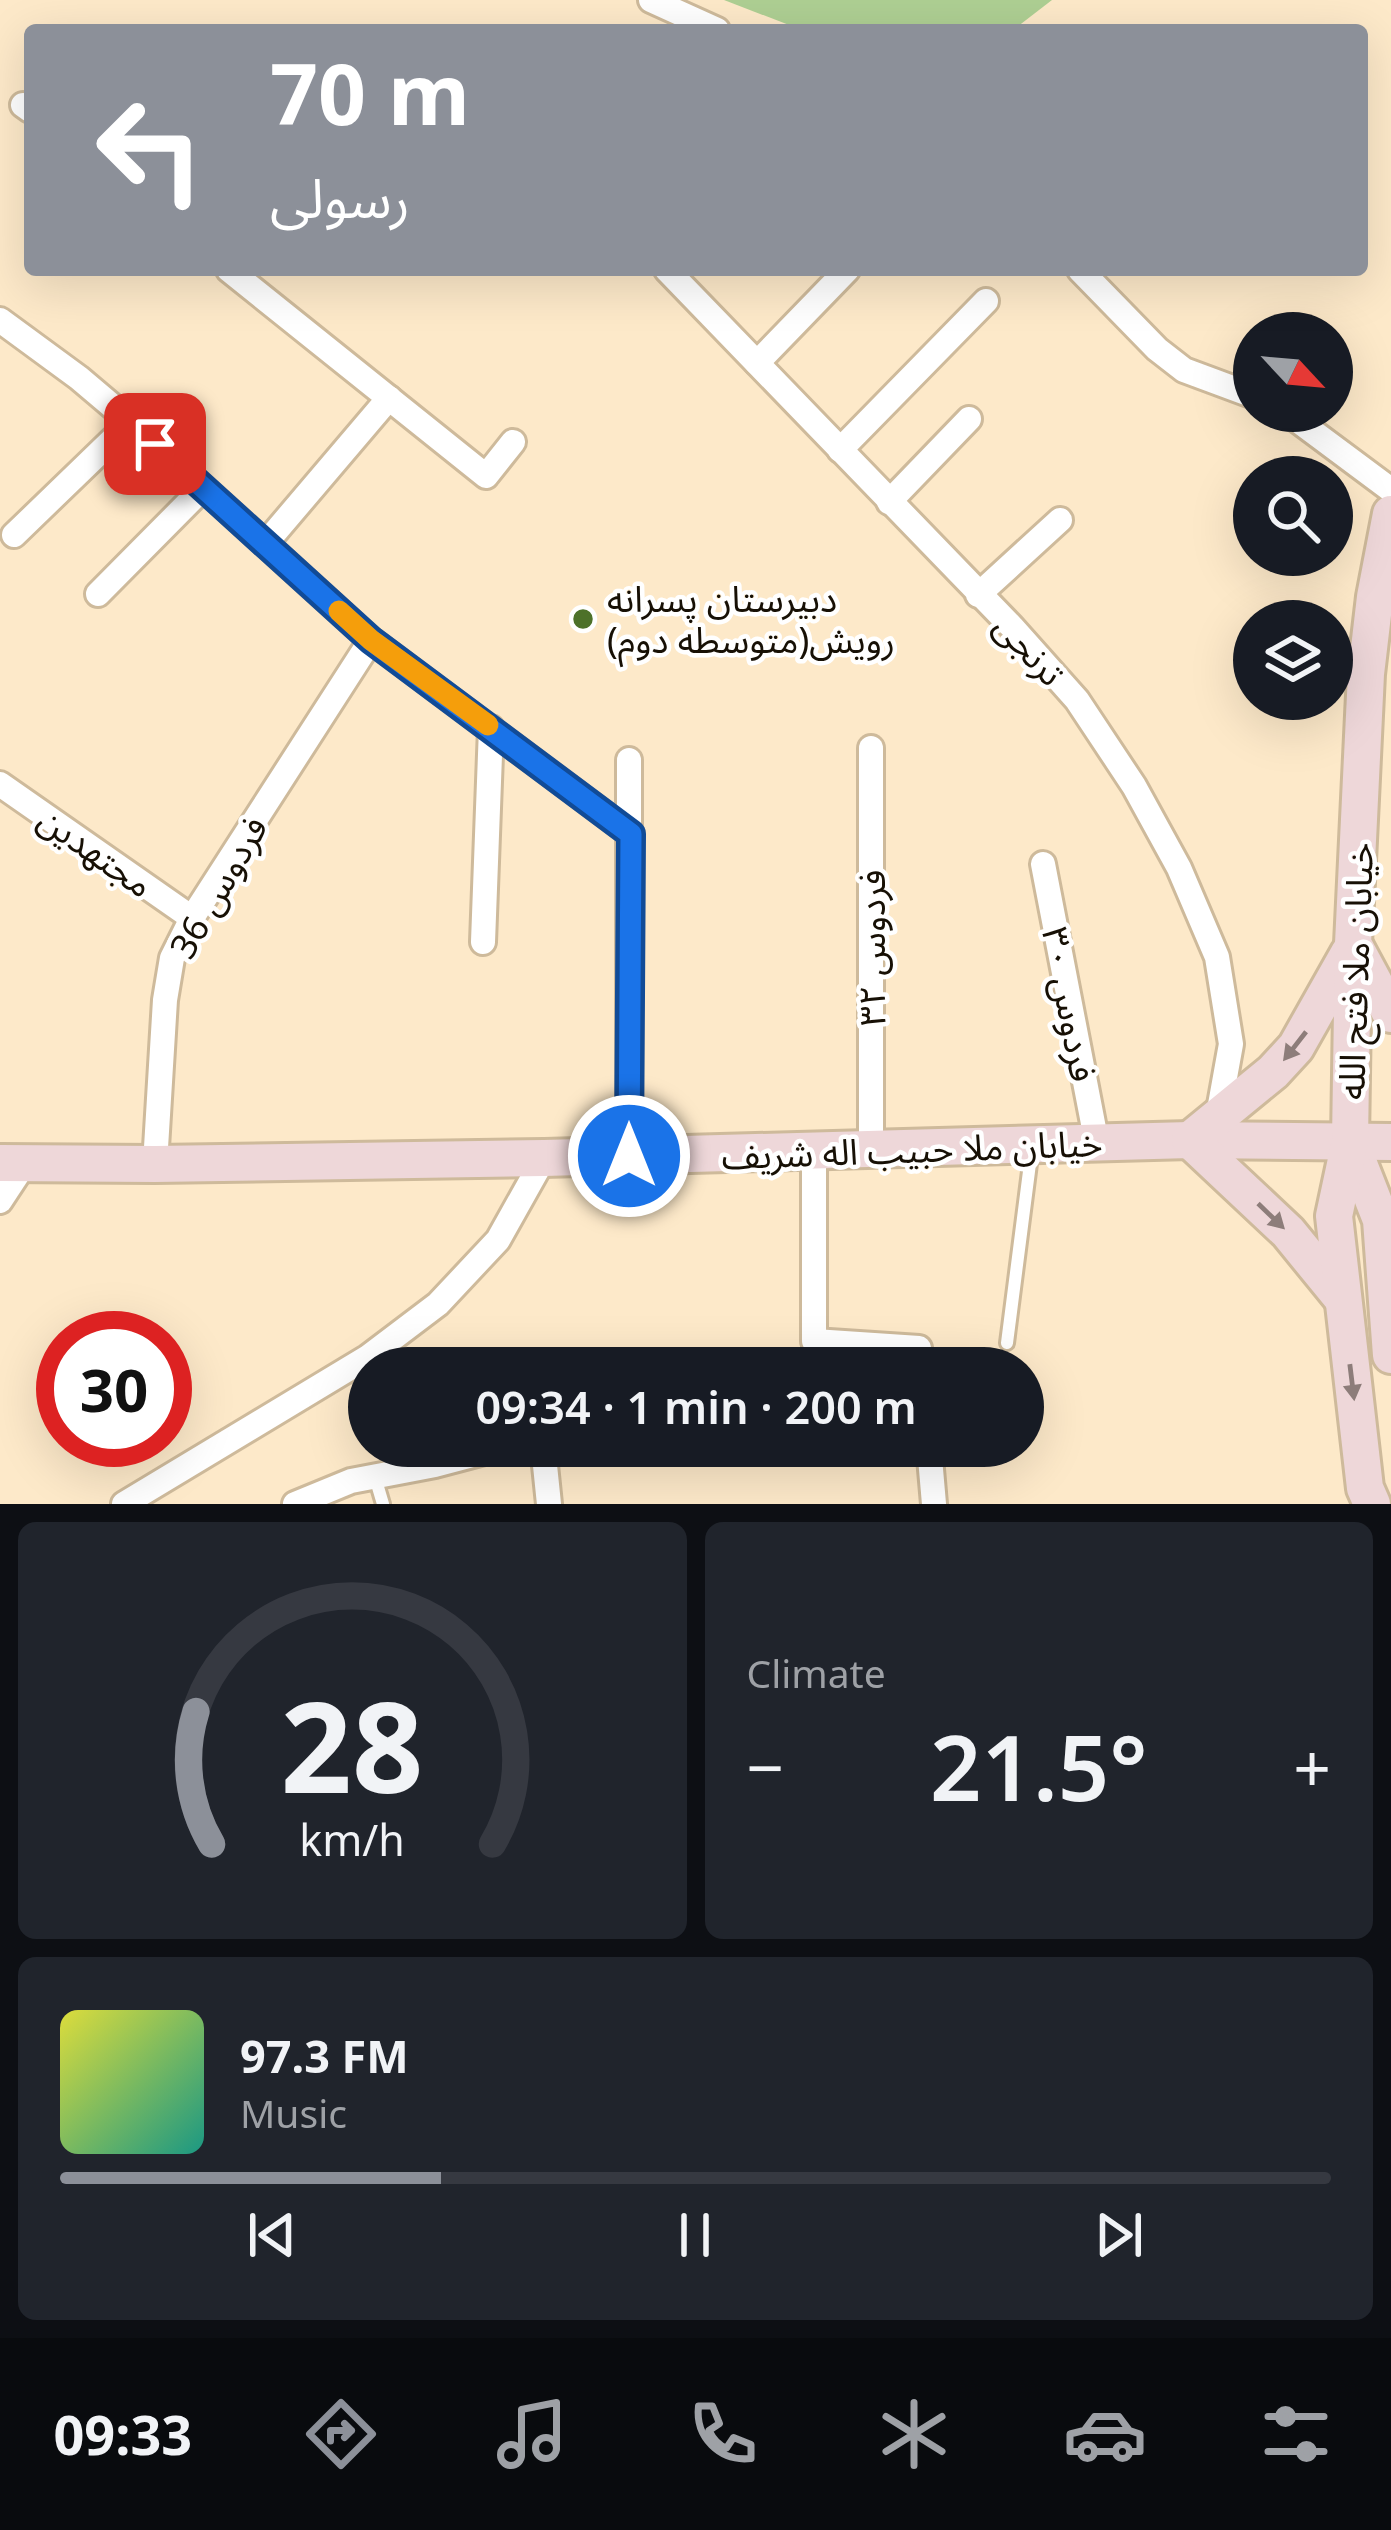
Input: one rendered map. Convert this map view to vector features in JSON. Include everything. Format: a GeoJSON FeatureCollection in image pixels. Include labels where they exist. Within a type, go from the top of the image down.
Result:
{"type":"FeatureCollection","features":[{"type":"Feature","properties":{"kind":"main road","name":"خیابان ملا فتح الله"},"geometry":{"type":"LineString","coordinates":[[1350,1141],[1353,944],[1366,674],[1391,514]]}},
{"type":"Feature","properties":{"kind":"main road"},"geometry":{"type":"LineString","coordinates":[[1353,944],[1391,1014]]}},
{"type":"Feature","properties":{"kind":"main road"},"geometry":{"type":"LineString","coordinates":[[1342,1298],[1288,1232],[1190,1140],[1273,1072],[1296,1047],[1353,944]]}},
{"type":"Feature","properties":{"kind":"main road","name":"خیابان ملا حبیب اله شریف"},"geometry":{"type":"LineString","coordinates":[[12,1163],[544,1159],[1190,1140],[1391,1142]]}},
{"type":"Feature","properties":{"kind":"main road"},"geometry":{"type":"LineString","coordinates":[[1350,1141],[1381,1220],[1391,1355]]}},
{"type":"Feature","properties":{"kind":"main road"},"geometry":{"type":"LineString","coordinates":[[1350,1141],[1334,1216],[1365,1488],[1372,1504]]}},
{"type":"Feature","properties":{"kind":"street"},"geometry":{"type":"LineString","coordinates":[[651,0],[704,24]]}},
{"type":"Feature","properties":{"kind":"street"},"geometry":{"type":"LineString","coordinates":[[236,276],[487,476],[513,442]]}},
{"type":"Feature","properties":{"kind":"street","name":"ترنجی"},"geometry":{"type":"LineString","coordinates":[[673,276],[1012,628],[1077,700],[1134,786],[1179,868],[1217,957],[1231,1044],[1218,1116]]}},
{"type":"Feature","properties":{"kind":"street"},"geometry":{"type":"LineString","coordinates":[[757,363],[841,276]]}},
{"type":"Feature","properties":{"kind":"street"},"geometry":{"type":"LineString","coordinates":[[1086,276],[1184,370],[1233,388]]}},
{"type":"Feature","properties":{"kind":"street"},"geometry":{"type":"LineString","coordinates":[[840,450],[986,301]]}},
{"type":"Feature","properties":{"kind":"street"},"geometry":{"type":"LineString","coordinates":[[0,320],[131,422],[371,640],[631,834]]}},
{"type":"Feature","properties":{"kind":"street"},"geometry":{"type":"LineString","coordinates":[[265,544],[389,398]]}},
{"type":"Feature","properties":{"kind":"street"},"geometry":{"type":"LineString","coordinates":[[890,502],[969,418]]}},
{"type":"Feature","properties":{"kind":"street"},"geometry":{"type":"LineString","coordinates":[[14,535],[131,422]]}},
{"type":"Feature","properties":{"kind":"street"},"geometry":{"type":"LineString","coordinates":[[1313,432],[1391,490]]}},
{"type":"Feature","properties":{"kind":"street"},"geometry":{"type":"LineString","coordinates":[[98,594],[203,488]]}},
{"type":"Feature","properties":{"kind":"street"},"geometry":{"type":"LineString","coordinates":[[978,595],[1060,520]]}},
{"type":"Feature","properties":{"kind":"street","name":"فردوس 36"},"geometry":{"type":"LineString","coordinates":[[154,1164],[172,958],[192,918],[371,640]]}},
{"type":"Feature","properties":{"kind":"street"},"geometry":{"type":"LineString","coordinates":[[483,942],[491,728]]}},
{"type":"Feature","properties":{"kind":"street","name":"فردوس ۳۲"},"geometry":{"type":"LineString","coordinates":[[871,748],[871,1148]]}},
{"type":"Feature","properties":{"kind":"street"},"geometry":{"type":"LineString","coordinates":[[629,760],[629,1156]]}},
{"type":"Feature","properties":{"kind":"street","name":"مجتهدین"},"geometry":{"type":"LineString","coordinates":[[0,784],[192,918]]}},
{"type":"Feature","properties":{"kind":"street","name":"فردوس ۳۰"},"geometry":{"type":"LineString","coordinates":[[1043,864],[1097,1144]]}},
{"type":"Feature","properties":{"kind":"street"},"geometry":{"type":"LineString","coordinates":[[814,1149],[814,1342],[902,1347]]}},
{"type":"Feature","properties":{"kind":"street"},"geometry":{"type":"LineString","coordinates":[[130,1502],[353,1367],[438,1304],[498,1240],[544,1159]]}},
{"type":"Feature","properties":{"kind":"street"},"geometry":{"type":"LineString","coordinates":[[0,1201],[12,1163]]}},
{"type":"Feature","properties":{"kind":"street"},"geometry":{"type":"LineString","coordinates":[[296,1504],[351,1481],[424,1467]]}},
{"type":"Feature","properties":{"kind":"street"},"geometry":{"type":"LineString","coordinates":[[545,1467],[548,1504]]}},
{"type":"Feature","properties":{"kind":"street"},"geometry":{"type":"LineString","coordinates":[[930,1467],[934,1504]]}},
{"type":"Feature","properties":{"kind":"lane"},"geometry":{"type":"LineString","coordinates":[[1007,1343],[1032,1144]]}},
{"type":"Feature","properties":{"kind":"lane"},"geometry":{"type":"LineString","coordinates":[[374,1476],[383,1504]]}},
{"type":"Feature","properties":{"kind":"green space"},"geometry":{"type":"Polygon","coordinates":[[[724,0],[1052,0],[1021,24],[786,24],[724,0]]]}},
{"type":"Feature","properties":{"kind":"slow traffic"},"geometry":{"type":"LineString","coordinates":[[339,611],[488,725]]}},
{"type":"Feature","properties":{"kind":"place","name":"دبیرستان پسرانه رویش(متوسطه دوم)"},"geometry":{"type":"Point","coordinates":[583,619]}},
{"type":"Feature","properties":{"kind":"route"},"geometry":{"type":"LineString","coordinates":[[155,444],[371,640],[631,834],[629,1156]]}}]}
